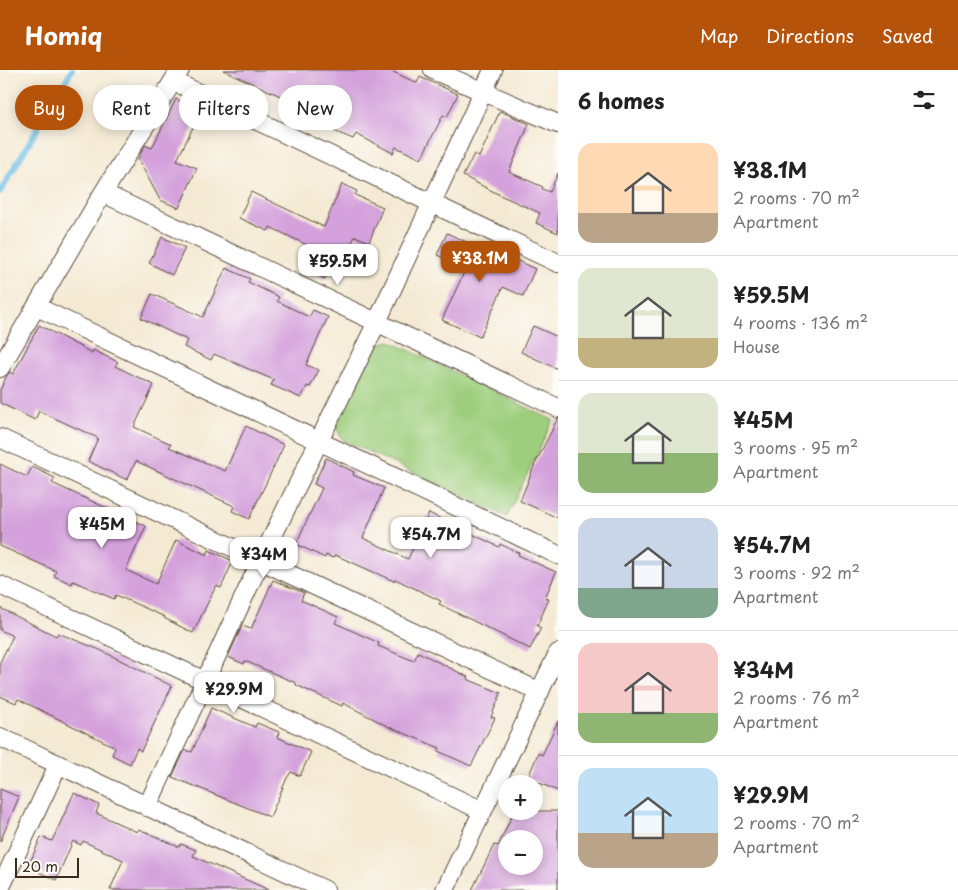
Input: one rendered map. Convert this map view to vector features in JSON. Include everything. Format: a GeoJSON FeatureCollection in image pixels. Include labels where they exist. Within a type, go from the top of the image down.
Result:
{"type":"FeatureCollection","features":[{"type":"Feature","properties":{"kind":"street"},"geometry":{"type":"LineString","coordinates":[[433,70],[558,124]]}},
{"type":"Feature","properties":{"kind":"street"},"geometry":{"type":"LineString","coordinates":[[147,807],[261,560],[377,322],[493,70]]}},
{"type":"Feature","properties":{"kind":"street"},"geometry":{"type":"LineString","coordinates":[[0,368],[38,307],[103,193],[177,75],[558,263]]}},
{"type":"Feature","properties":{"kind":"street"},"geometry":{"type":"LineString","coordinates":[[103,193],[558,408]]}},
{"type":"Feature","properties":{"kind":"street"},"geometry":{"type":"LineString","coordinates":[[38,307],[558,555]]}},
{"type":"Feature","properties":{"kind":"street"},"geometry":{"type":"LineString","coordinates":[[0,438],[540,692]]}},
{"type":"Feature","properties":{"kind":"street"},"geometry":{"type":"LineString","coordinates":[[0,585],[483,811]]}},
{"type":"Feature","properties":{"kind":"street"},"geometry":{"type":"LineString","coordinates":[[445,890],[558,653]]}},
{"type":"Feature","properties":{"kind":"street"},"geometry":{"type":"LineString","coordinates":[[0,737],[325,890]]}},
{"type":"Feature","properties":{"kind":"street"},"geometry":{"type":"LineString","coordinates":[[0,889],[58,765]]}},
{"type":"Feature","properties":{"kind":"green space"},"geometry":{"type":"Polygon","coordinates":[[[390,341],[553,420],[507,517],[342,439],[335,426],[377,344],[390,341]]]}},
{"type":"Feature","properties":{"kind":"building"},"geometry":{"type":"Polygon","coordinates":[[[223,70],[389,70],[417,83],[420,77],[458,94],[447,117],[443,115],[421,159],[396,147],[393,153],[356,134],[353,139],[334,131],[352,130],[352,85],[278,85],[278,95],[268,90],[268,85],[256,85],[223,70]]]}},
{"type":"Feature","properties":{"kind":"building"},"geometry":{"type":"Polygon","coordinates":[[[176,99],[179,100],[179,130],[192,130],[177,160],[197,168],[179,208],[160,200],[138,159],[145,145],[152,148],[161,130],[169,130],[169,113],[176,99]]]}},
{"type":"Feature","properties":{"kind":"building"},"geometry":{"type":"Polygon","coordinates":[[[500,111],[529,124],[509,172],[550,192],[558,173],[558,233],[536,223],[540,213],[463,176],[474,154],[479,157],[500,111]]]}},
{"type":"Feature","properties":{"kind":"building"},"geometry":{"type":"Polygon","coordinates":[[[342,184],[357,191],[355,195],[383,207],[369,242],[355,236],[349,249],[343,246],[325,279],[305,268],[315,249],[270,227],[268,231],[239,218],[251,192],[324,227],[342,184]]]}},
{"type":"Feature","properties":{"kind":"building"},"geometry":{"type":"Polygon","coordinates":[[[447,233],[501,258],[503,254],[535,269],[523,296],[503,287],[480,337],[442,320],[466,268],[437,255],[447,233]]]}},
{"type":"Feature","properties":{"kind":"building"},"geometry":{"type":"Polygon","coordinates":[[[162,237],[185,248],[172,275],[149,263],[162,237]]]}},
{"type":"Feature","properties":{"kind":"building"},"geometry":{"type":"Polygon","coordinates":[[[226,268],[250,279],[248,282],[279,297],[277,301],[309,317],[313,310],[328,317],[306,365],[319,370],[310,387],[307,386],[301,398],[271,385],[274,380],[214,354],[211,360],[184,347],[187,340],[141,318],[152,294],[203,317],[226,268]]]}},
{"type":"Feature","properties":{"kind":"building"},"geometry":{"type":"Polygon","coordinates":[[[39,325],[92,353],[93,350],[118,362],[115,366],[154,385],[134,427],[171,444],[169,447],[225,471],[246,426],[284,445],[249,519],[232,511],[234,506],[136,461],[127,480],[88,461],[98,438],[39,411],[35,420],[0,403],[0,390],[6,377],[10,372],[13,374],[39,325]]]}},
{"type":"Feature","properties":{"kind":"building"},"geometry":{"type":"Polygon","coordinates":[[[533,326],[558,337],[558,369],[521,352],[533,326]]]}},
{"type":"Feature","properties":{"kind":"building"},"geometry":{"type":"Polygon","coordinates":[[[558,418],[558,518],[520,501],[535,464],[558,418]]]}},
{"type":"Feature","properties":{"kind":"building"},"geometry":{"type":"Polygon","coordinates":[[[326,458],[354,472],[353,475],[384,488],[363,538],[408,559],[429,513],[499,547],[500,544],[519,553],[518,555],[556,572],[545,598],[549,599],[537,626],[541,628],[530,649],[439,604],[441,601],[395,579],[394,581],[335,555],[333,558],[326,555],[325,558],[296,544],[322,488],[314,484],[326,458]]]}},
{"type":"Feature","properties":{"kind":"building"},"geometry":{"type":"Polygon","coordinates":[[[0,464],[27,477],[32,467],[55,478],[52,483],[146,526],[126,570],[156,584],[176,540],[207,555],[209,550],[233,561],[221,588],[216,586],[193,633],[165,617],[116,595],[114,599],[73,581],[72,584],[54,576],[56,571],[0,546],[0,464]]]}},
{"type":"Feature","properties":{"kind":"building"},"geometry":{"type":"Polygon","coordinates":[[[273,580],[304,593],[301,600],[338,617],[335,623],[379,643],[378,646],[414,661],[418,652],[468,677],[467,679],[501,693],[491,717],[495,718],[471,766],[438,751],[440,748],[389,727],[343,703],[342,706],[296,685],[296,683],[245,661],[244,664],[228,657],[242,626],[251,629],[273,580]]]}},
{"type":"Feature","properties":{"kind":"building"},"geometry":{"type":"Polygon","coordinates":[[[0,608],[56,636],[58,633],[100,650],[172,686],[141,751],[137,748],[130,764],[112,755],[115,747],[18,699],[16,703],[0,696],[0,662],[13,636],[0,630],[0,608]]]}},
{"type":"Feature","properties":{"kind":"building"},"geometry":{"type":"Polygon","coordinates":[[[211,708],[255,727],[257,723],[279,732],[277,737],[311,752],[300,776],[291,772],[287,778],[270,817],[172,777],[185,750],[192,752],[211,708]]]}},
{"type":"Feature","properties":{"kind":"building"},"geometry":{"type":"Polygon","coordinates":[[[558,721],[558,791],[543,784],[543,775],[529,775],[538,753],[542,755],[558,721]]]}},
{"type":"Feature","properties":{"kind":"building"},"geometry":{"type":"Polygon","coordinates":[[[0,789],[19,797],[0,842],[0,789]]]}},
{"type":"Feature","properties":{"kind":"building"},"geometry":{"type":"Polygon","coordinates":[[[74,793],[99,805],[96,813],[137,832],[139,829],[179,847],[181,844],[196,850],[193,856],[269,890],[110,890],[123,860],[83,841],[81,845],[73,841],[56,880],[28,867],[41,837],[52,841],[74,793]]]}},
{"type":"Feature","properties":{"kind":"building"},"geometry":{"type":"Polygon","coordinates":[[[543,811],[558,811],[558,890],[472,890],[494,845],[498,846],[498,875],[543,875],[543,830],[505,830],[510,820],[543,820],[543,811]]]}},
{"type":"Feature","properties":{"kind":"waterway"},"geometry":{"type":"LineString","coordinates":[[0,192],[72,70]]}}]}
